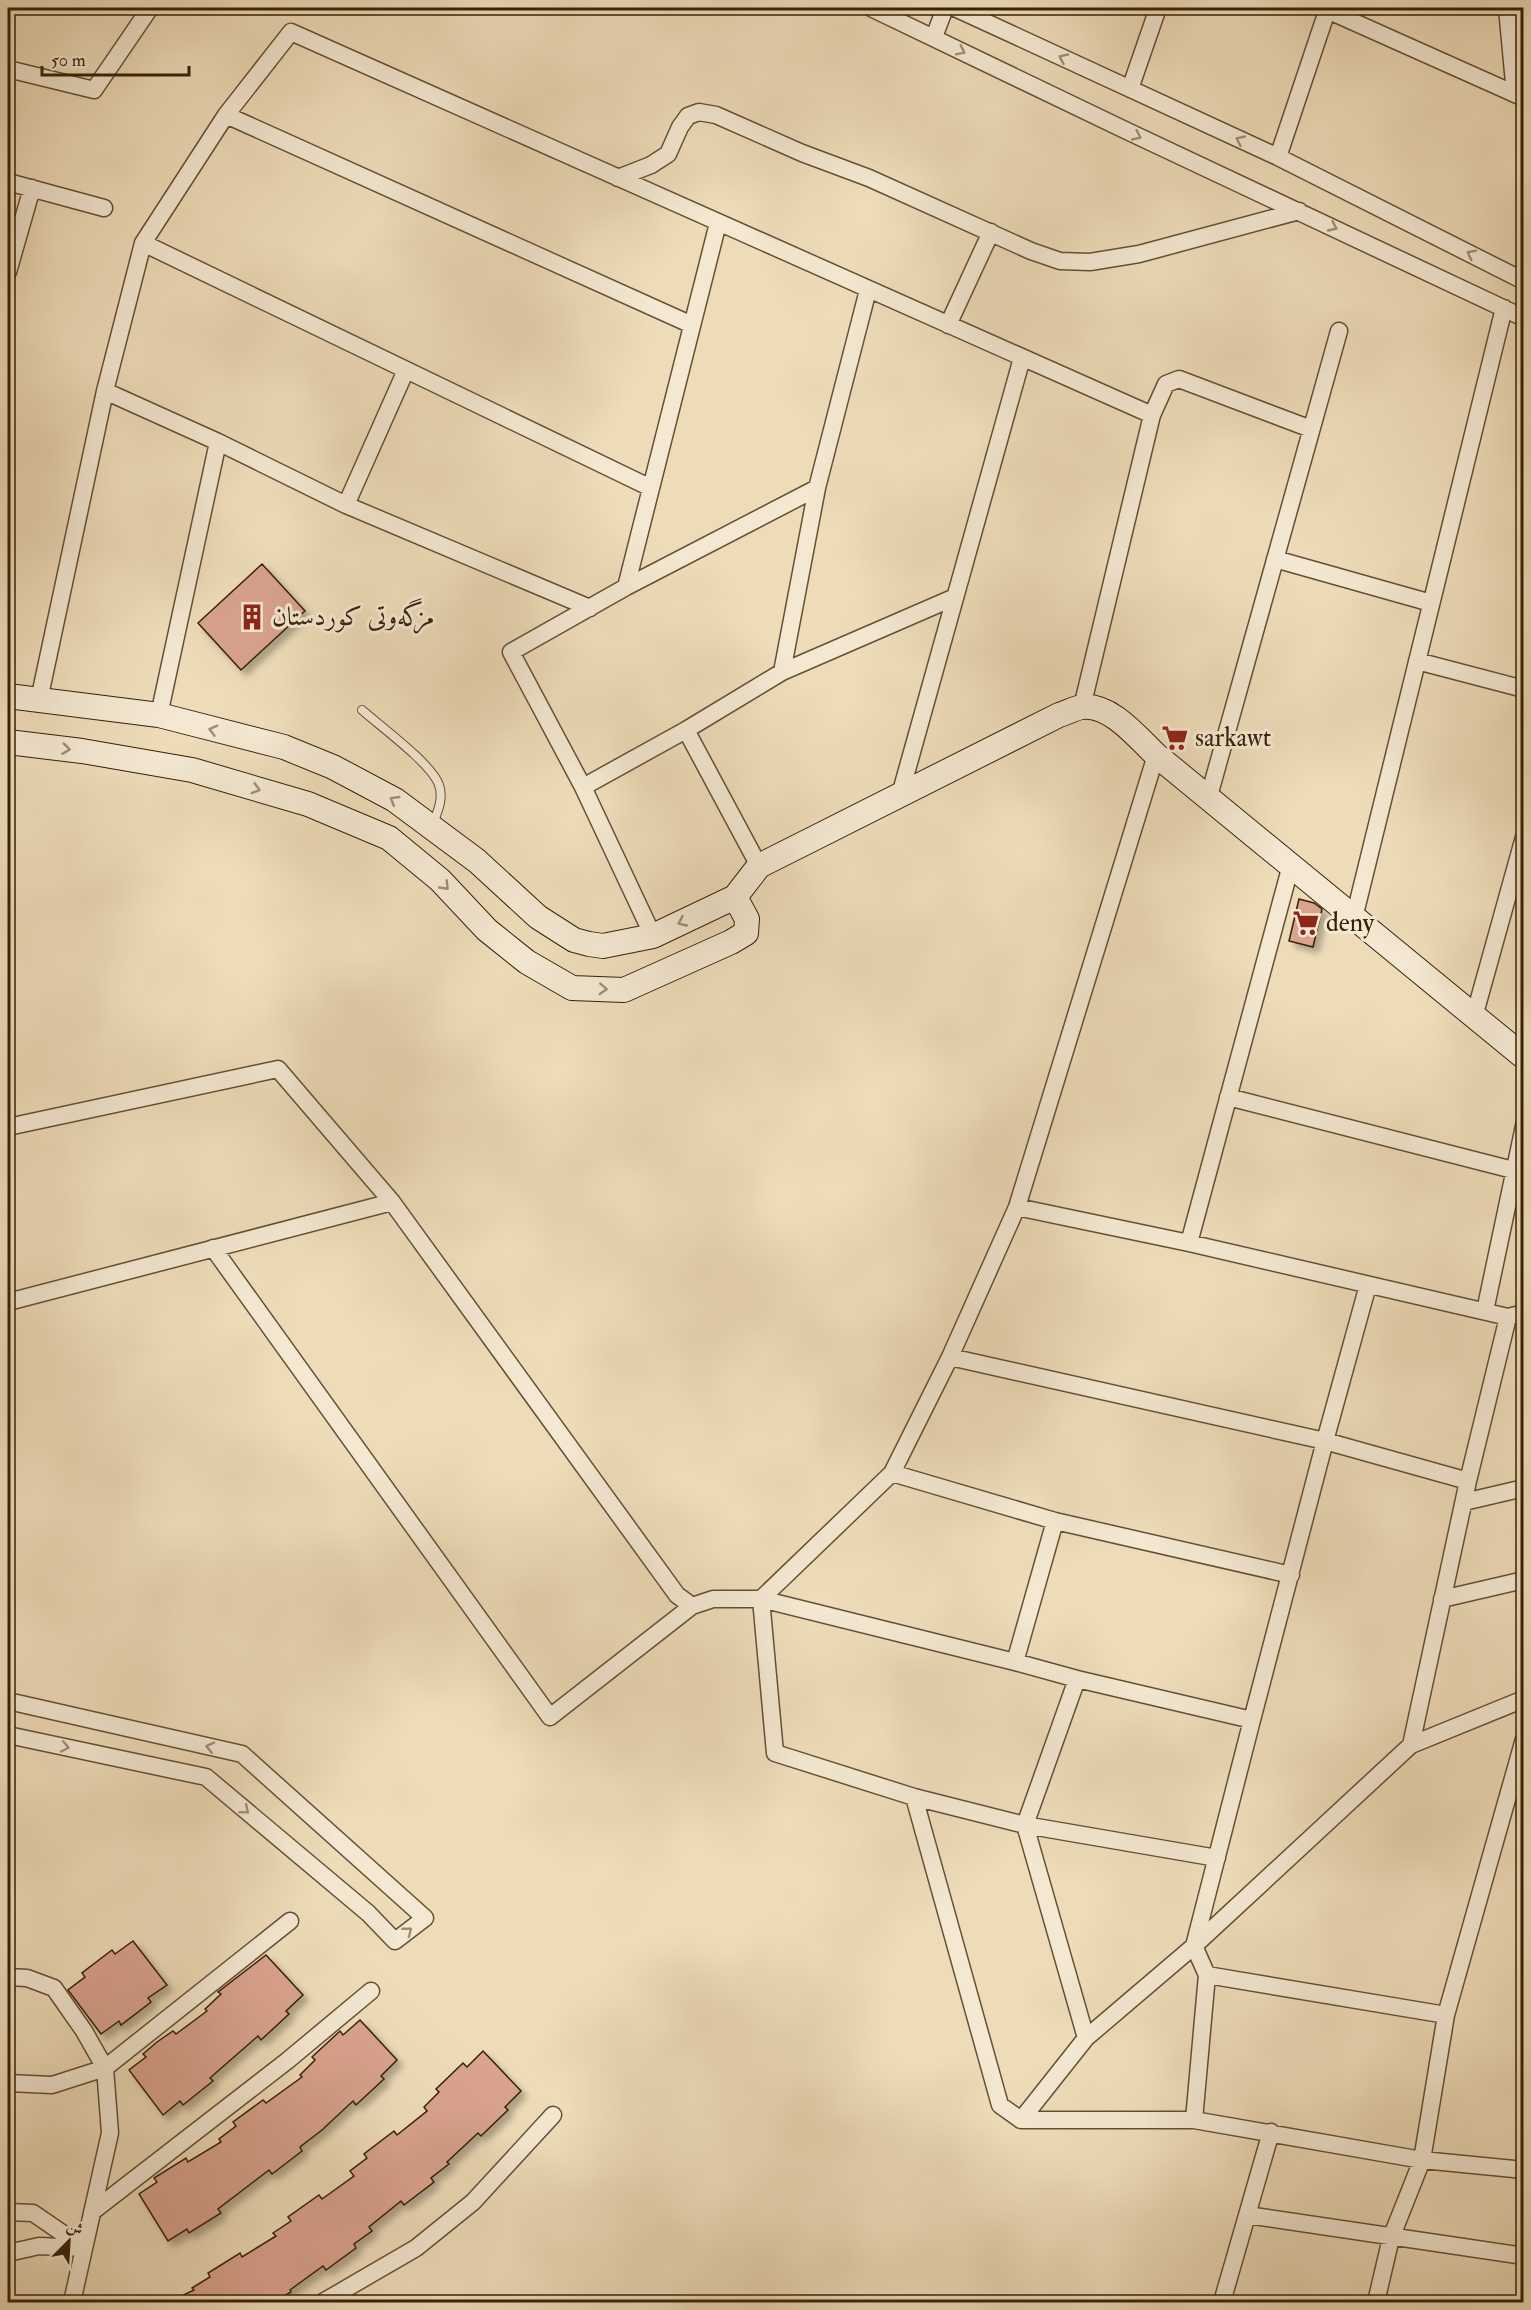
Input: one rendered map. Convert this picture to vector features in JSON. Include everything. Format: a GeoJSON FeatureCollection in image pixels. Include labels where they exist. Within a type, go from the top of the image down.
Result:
{"type":"FeatureCollection","features":[{"type":"Feature","properties":{"kind":"street"},"geometry":{"type":"LineString","coordinates":[[8,69],[94,90],[150,8]]}},
{"type":"Feature","properties":{"kind":"street"},"geometry":{"type":"LineString","coordinates":[[871,8],[1524,318]]}},
{"type":"Feature","properties":{"kind":"street"},"geometry":{"type":"LineString","coordinates":[[934,37],[945,8]]}},
{"type":"Feature","properties":{"kind":"street"},"geometry":{"type":"LineString","coordinates":[[955,8],[1278,157],[1524,281]]}},
{"type":"Feature","properties":{"kind":"street"},"geometry":{"type":"LineString","coordinates":[[1130,89],[1158,8]]}},
{"type":"Feature","properties":{"kind":"street"},"geometry":{"type":"LineString","coordinates":[[1507,8],[1519,96]]}},
{"type":"Feature","properties":{"kind":"street"},"geometry":{"type":"LineString","coordinates":[[1278,157],[1327,9],[1519,96]]}},
{"type":"Feature","properties":{"kind":"street"},"geometry":{"type":"LineString","coordinates":[[39,700],[105,391],[142,243],[226,115],[291,32],[1152,415]]}},
{"type":"Feature","properties":{"kind":"street"},"geometry":{"type":"LineString","coordinates":[[618,178],[651,165],[668,154],[680,127],[688,116],[699,112],[716,115],[802,153],[869,178],[1046,257],[1060,261],[1090,261],[1138,254],[1299,211]]}},
{"type":"Feature","properties":{"kind":"street"},"geometry":{"type":"LineString","coordinates":[[226,115],[692,325]]}},
{"type":"Feature","properties":{"kind":"street"},"geometry":{"type":"LineString","coordinates":[[8,182],[104,208]]}},
{"type":"Feature","properties":{"kind":"street"},"geometry":{"type":"LineString","coordinates":[[8,272],[32,188]]}},
{"type":"Feature","properties":{"kind":"street"},"geometry":{"type":"LineString","coordinates":[[626,587],[718,222]]}},
{"type":"Feature","properties":{"kind":"street"},"geometry":{"type":"LineString","coordinates":[[948,325],[991,232]]}},
{"type":"Feature","properties":{"kind":"street"},"geometry":{"type":"LineString","coordinates":[[142,243],[651,488]]}},
{"type":"Feature","properties":{"kind":"street"},"geometry":{"type":"LineString","coordinates":[[782,672],[818,488],[868,290]]}},
{"type":"Feature","properties":{"kind":"street"},"geometry":{"type":"LineString","coordinates":[[1354,918],[1504,308]]}},
{"type":"Feature","properties":{"kind":"street"},"geometry":{"type":"LineString","coordinates":[[1209,796],[1339,331]]}},
{"type":"Feature","properties":{"kind":"street"},"geometry":{"type":"LineString","coordinates":[[900,795],[1022,358]]}},
{"type":"Feature","properties":{"kind":"street"},"geometry":{"type":"LineString","coordinates":[[346,505],[406,370]]}},
{"type":"Feature","properties":{"kind":"street"},"geometry":{"type":"LineString","coordinates":[[1082,707],[1152,415],[1166,384],[1179,379],[1311,429]]}},
{"type":"Feature","properties":{"kind":"street"},"geometry":{"type":"LineString","coordinates":[[105,391],[218,442],[346,505],[591,608]]}},
{"type":"Feature","properties":{"kind":"street"},"geometry":{"type":"LineString","coordinates":[[159,716],[218,442]]}},
{"type":"Feature","properties":{"kind":"street"},"geometry":{"type":"LineString","coordinates":[[653,936],[583,788],[511,652],[626,587],[818,488]]}},
{"type":"Feature","properties":{"kind":"street"},"geometry":{"type":"LineString","coordinates":[[1275,559],[1431,603]]}},
{"type":"Feature","properties":{"kind":"street"},"geometry":{"type":"LineString","coordinates":[[583,788],[782,672],[955,597]]}},
{"type":"Feature","properties":{"kind":"street"},"geometry":{"type":"LineString","coordinates":[[1417,661],[1524,689]]}},
{"type":"Feature","properties":{"kind":"street"},"geometry":{"type":"LineString","coordinates":[[8,696],[159,716],[284,747],[333,767],[395,800],[432,826],[477,861],[538,916],[574,940],[603,946],[653,936],[735,897],[759,866],[1059,715],[1082,707],[1102,710],[1125,725],[1156,755],[1209,796],[1524,1057]]}},
{"type":"Feature","properties":{"kind":"street"},"geometry":{"type":"LineString","coordinates":[[686,730],[759,866]]}},
{"type":"Feature","properties":{"kind":"street"},"geometry":{"type":"LineString","coordinates":[[8,742],[82,751],[202,773],[309,804],[389,838],[440,880],[495,937],[527,962],[573,988],[624,990],[731,942],[746,933],[747,919],[735,897]]}},
{"type":"Feature","properties":{"kind":"street"},"geometry":{"type":"LineString","coordinates":[[761,1599],[892,1473],[950,1358],[1017,1207],[1156,755]]}},
{"type":"Feature","properties":{"kind":"street"},"geometry":{"type":"LineString","coordinates":[[411,857],[432,826]]}},
{"type":"Feature","properties":{"kind":"street"},"geometry":{"type":"LineString","coordinates":[[1474,1017],[1520,862],[1524,837]]}},
{"type":"Feature","properties":{"kind":"street"},"geometry":{"type":"LineString","coordinates":[[1189,1242],[1291,866]]}},
{"type":"Feature","properties":{"kind":"street"},"geometry":{"type":"LineString","coordinates":[[8,1126],[278,1069],[392,1202],[677,1595],[692,1606]]}},
{"type":"Feature","properties":{"kind":"street"},"geometry":{"type":"LineString","coordinates":[[1228,1097],[1513,1170]]}},
{"type":"Feature","properties":{"kind":"street"},"geometry":{"type":"LineString","coordinates":[[1485,1311],[1524,1126]]}},
{"type":"Feature","properties":{"kind":"street"},"geometry":{"type":"LineString","coordinates":[[8,1302],[392,1202]]}},
{"type":"Feature","properties":{"kind":"street"},"geometry":{"type":"LineString","coordinates":[[1017,1207],[1189,1242],[1485,1311],[1516,1315],[1468,1481],[1411,1745]]}},
{"type":"Feature","properties":{"kind":"street"},"geometry":{"type":"LineString","coordinates":[[213,1248],[550,1717],[692,1606],[713,1599],[761,1599],[1077,1679],[1252,1720]]}},
{"type":"Feature","properties":{"kind":"street"},"geometry":{"type":"LineString","coordinates":[[1194,2120],[1206,1975],[1194,1946],[1324,1441],[1368,1285]]}},
{"type":"Feature","properties":{"kind":"street"},"geometry":{"type":"LineString","coordinates":[[950,1358],[1324,1441],[1468,1481]]}},
{"type":"Feature","properties":{"kind":"street"},"geometry":{"type":"LineString","coordinates":[[892,1473],[1055,1521],[1291,1575]]}},
{"type":"Feature","properties":{"kind":"street"},"geometry":{"type":"LineString","coordinates":[[1464,1502],[1524,1488]]}},
{"type":"Feature","properties":{"kind":"street"},"geometry":{"type":"LineString","coordinates":[[1016,1662],[1055,1521]]}},
{"type":"Feature","properties":{"kind":"street"},"geometry":{"type":"LineString","coordinates":[[1442,1599],[1524,1580]]}},
{"type":"Feature","properties":{"kind":"street"},"geometry":{"type":"LineString","coordinates":[[761,1599],[775,1753],[914,1797],[1025,1826],[1217,1858]]}},
{"type":"Feature","properties":{"kind":"street"},"geometry":{"type":"LineString","coordinates":[[1077,1679],[1025,1826],[1086,2038]]}},
{"type":"Feature","properties":{"kind":"street"},"geometry":{"type":"LineString","coordinates":[[1021,2120],[1086,2038],[1194,1946],[1411,1745],[1524,1699]]}},
{"type":"Feature","properties":{"kind":"street"},"geometry":{"type":"LineString","coordinates":[[8,1701],[242,1754],[425,1917],[395,1941],[368,1913],[206,1777],[8,1735]]}},
{"type":"Feature","properties":{"kind":"street"},"geometry":{"type":"LineString","coordinates":[[1376,2302],[1391,2238],[1422,2160],[1446,2015],[1524,1739]]}},
{"type":"Feature","properties":{"kind":"street"},"geometry":{"type":"LineString","coordinates":[[914,1797],[1000,2105],[1021,2120],[1194,2120],[1422,2160],[1524,2170]]}},
{"type":"Feature","properties":{"kind":"street"},"geometry":{"type":"LineString","coordinates":[[8,2083],[52,2085],[105,2068],[290,1921]]}},
{"type":"Feature","properties":{"kind":"street"},"geometry":{"type":"LineString","coordinates":[[1206,1975],[1446,2015]]}},
{"type":"Feature","properties":{"kind":"street"},"geometry":{"type":"LineString","coordinates":[[8,1977],[27,1978],[54,1988],[84,2031],[105,2068],[110,2133],[72,2302]]}},
{"type":"Feature","properties":{"kind":"street"},"geometry":{"type":"LineString","coordinates":[[92,2212],[287,2061],[371,1991]]}},
{"type":"Feature","properties":{"kind":"street"},"geometry":{"type":"LineString","coordinates":[[323,2302],[416,2248],[473,2202],[553,2115]]}},
{"type":"Feature","properties":{"kind":"street"},"geometry":{"type":"LineString","coordinates":[[1222,2302],[1271,2132]]}},
{"type":"Feature","properties":{"kind":"street"},"geometry":{"type":"LineString","coordinates":[[8,2212],[33,2213],[84,2248]]}},
{"type":"Feature","properties":{"kind":"street"},"geometry":{"type":"LineString","coordinates":[[1247,2215],[1524,2256]]}},
{"type":"Feature","properties":{"kind":"street"},"geometry":{"type":"LineString","coordinates":[[8,2253],[39,2246],[84,2248]]}},
{"type":"Feature","properties":{"kind":"lane"},"geometry":{"type":"LineString","coordinates":[[362,710],[435,778],[439,785],[441,802],[432,826]]}},
{"type":"Feature","properties":{"kind":"building","name":"مزگەوتی کوردستان"},"geometry":{"type":"Polygon","coordinates":[[[262,564],[305,611],[241,670],[198,623],[262,564]]]}},
{"type":"Feature","properties":{"kind":"building","name":"deny"},"geometry":{"type":"Polygon","coordinates":[[[1299,899],[1314,903],[1322,909],[1313,947],[1289,941],[1299,899]]]}},
{"type":"Feature","properties":{"kind":"building"},"geometry":{"type":"Polygon","coordinates":[[[133,1941],[167,1985],[148,1998],[151,2002],[121,2025],[119,2021],[101,2034],[68,1990],[85,1977],[82,1973],[112,1950],[115,1954],[133,1941]]]}},
{"type":"Feature","properties":{"kind":"building"},"geometry":{"type":"Polygon","coordinates":[[[266,1955],[303,1995],[286,2011],[289,2014],[261,2040],[258,2036],[210,2078],[213,2081],[183,2105],[180,2101],[163,2115],[129,2070],[146,2057],[143,2054],[157,2042],[173,2031],[176,2034],[207,2011],[205,2009],[221,1994],[218,1992],[266,1955]]]}},
{"type":"Feature","properties":{"kind":"building"},"geometry":{"type":"Polygon","coordinates":[[[360,2020],[397,2060],[381,2076],[384,2079],[356,2105],[353,2101],[300,2147],[302,2151],[272,2174],[269,2170],[218,2209],[221,2213],[189,2233],[187,2229],[168,2241],[139,2194],[157,2182],[154,2178],[186,2158],[188,2162],[221,2142],[219,2139],[236,2126],[233,2122],[263,2100],[266,2103],[302,2077],[300,2075],[315,2060],[312,2057],[340,2031],[343,2035],[360,2020]]]}},
{"type":"Feature","properties":{"kind":"building"},"geometry":{"type":"Polygon","coordinates":[[[483,2051],[521,2091],[505,2107],[508,2110],[481,2136],[478,2133],[447,2162],[449,2164],[431,2178],[434,2182],[404,2205],[401,2201],[369,2227],[372,2231],[354,2244],[356,2248],[326,2270],[323,2266],[290,2290],[291,2292],[274,2302],[169,2302],[194,2290],[192,2288],[210,2277],[208,2273],[240,2253],[242,2257],[276,2236],[273,2233],[291,2221],[288,2217],[319,2195],[322,2199],[354,2176],[350,2171],[367,2158],[364,2154],[394,2131],[397,2135],[427,2111],[424,2107],[439,2092],[436,2089],[463,2063],[467,2067],[483,2051]]]}},
{"type":"Feature","properties":{"kind":"place","name":"مزگەوتی کوردستان"},"geometry":{"type":"Point","coordinates":[252,617]}},
{"type":"Feature","properties":{"kind":"place","name":"sarkawt"},"geometry":{"type":"Point","coordinates":[1175,738]}},
{"type":"Feature","properties":{"kind":"place","name":"deny"},"geometry":{"type":"Point","coordinates":[1306,923]}}]}
